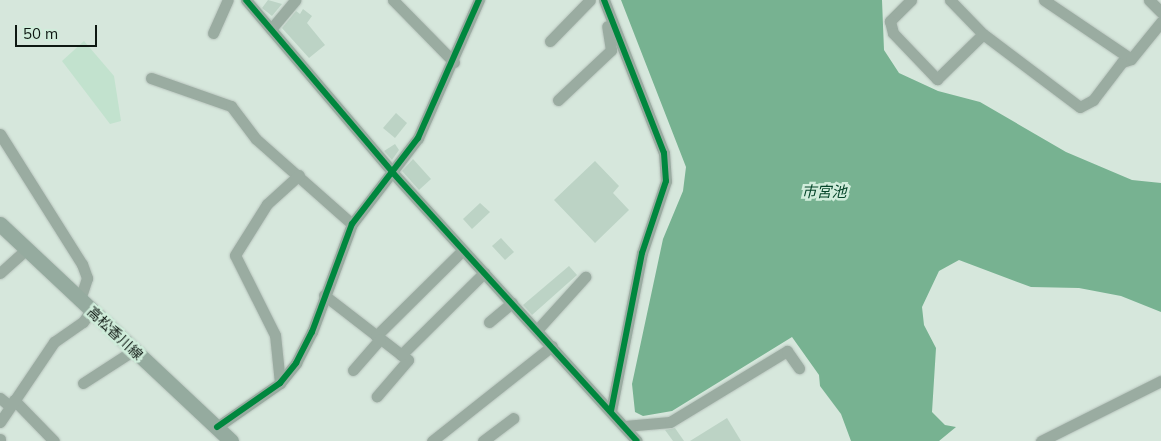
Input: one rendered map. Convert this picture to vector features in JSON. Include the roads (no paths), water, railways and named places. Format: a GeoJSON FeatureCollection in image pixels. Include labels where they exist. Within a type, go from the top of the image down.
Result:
{"type":"FeatureCollection","features":[{"type":"Feature","properties":{"kind":"main road","name":"高松香川線"},"geometry":{"type":"LineString","coordinates":[[0,224],[232,441]]}},
{"type":"Feature","properties":{"kind":"street"},"geometry":{"type":"LineString","coordinates":[[214,34],[228,0]]}},
{"type":"Feature","properties":{"kind":"street"},"geometry":{"type":"LineString","coordinates":[[246,0],[393,174],[611,410],[637,441]]}},
{"type":"Feature","properties":{"kind":"street"},"geometry":{"type":"LineString","coordinates":[[271,28],[294,0]]}},
{"type":"Feature","properties":{"kind":"street"},"geometry":{"type":"LineString","coordinates":[[393,0],[454,62]]}},
{"type":"Feature","properties":{"kind":"street"},"geometry":{"type":"LineString","coordinates":[[217,427],[280,382],[312,332],[324,295],[352,224],[393,174],[418,138],[454,62],[480,0]]}},
{"type":"Feature","properties":{"kind":"street"},"geometry":{"type":"LineString","coordinates":[[550,41],[590,0]]}},
{"type":"Feature","properties":{"kind":"street"},"geometry":{"type":"LineString","coordinates":[[604,0],[664,153],[666,181],[642,253],[611,410]]}},
{"type":"Feature","properties":{"kind":"street"},"geometry":{"type":"LineString","coordinates":[[911,0],[890,21],[893,33],[937,79],[983,34]]}},
{"type":"Feature","properties":{"kind":"street"},"geometry":{"type":"LineString","coordinates":[[950,0],[983,34],[1080,107],[1092,100],[1122,62],[1131,59],[1161,22]]}},
{"type":"Feature","properties":{"kind":"street"},"geometry":{"type":"LineString","coordinates":[[1044,0],[1131,59]]}},
{"type":"Feature","properties":{"kind":"street"},"geometry":{"type":"LineString","coordinates":[[1149,0],[1161,12]]}},
{"type":"Feature","properties":{"kind":"street"},"geometry":{"type":"LineString","coordinates":[[558,100],[611,50],[607,26],[612,21]]}},
{"type":"Feature","properties":{"kind":"street"},"geometry":{"type":"LineString","coordinates":[[151,78],[231,106],[256,138],[352,224]]}},
{"type":"Feature","properties":{"kind":"street"},"geometry":{"type":"LineString","coordinates":[[0,134],[82,264],[87,278],[83,322],[54,342],[0,422]]}},
{"type":"Feature","properties":{"kind":"street"},"geometry":{"type":"LineString","coordinates":[[280,382],[275,335],[235,255],[267,204],[299,175]]}},
{"type":"Feature","properties":{"kind":"street"},"geometry":{"type":"LineString","coordinates":[[0,273],[27,249]]}},
{"type":"Feature","properties":{"kind":"street"},"geometry":{"type":"LineString","coordinates":[[353,370],[378,337],[463,250]]}},
{"type":"Feature","properties":{"kind":"street"},"geometry":{"type":"LineString","coordinates":[[401,356],[484,273]]}},
{"type":"Feature","properties":{"kind":"street"},"geometry":{"type":"LineString","coordinates":[[537,330],[585,277]]}},
{"type":"Feature","properties":{"kind":"street"},"geometry":{"type":"LineString","coordinates":[[324,295],[408,360],[377,396]]}},
{"type":"Feature","properties":{"kind":"street"},"geometry":{"type":"LineString","coordinates":[[489,322],[512,303]]}},
{"type":"Feature","properties":{"kind":"street"},"geometry":{"type":"LineString","coordinates":[[432,441],[552,346]]}},
{"type":"Feature","properties":{"kind":"street"},"geometry":{"type":"LineString","coordinates":[[83,382],[134,350]]}},
{"type":"Feature","properties":{"kind":"street"},"geometry":{"type":"LineString","coordinates":[[625,426],[670,422],[787,351],[799,368]]}},
{"type":"Feature","properties":{"kind":"street"},"geometry":{"type":"LineString","coordinates":[[1041,441],[1161,381]]}},
{"type":"Feature","properties":{"kind":"street"},"geometry":{"type":"LineString","coordinates":[[0,398],[12,403],[54,441]]}},
{"type":"Feature","properties":{"kind":"street"},"geometry":{"type":"LineString","coordinates":[[488,439],[513,418]]}},
{"type":"Feature","properties":{"kind":"water","name":"市宮池"},"geometry":{"type":"Polygon","coordinates":[[[621,0],[882,0],[884,50],[899,73],[938,91],[980,102],[1066,152],[1132,180],[1161,183],[1161,312],[1121,296],[1079,288],[1031,287],[959,260],[939,271],[922,307],[924,325],[936,348],[932,412],[945,425],[956,427],[939,441],[851,441],[841,414],[820,386],[819,375],[792,337],[672,411],[643,416],[635,412],[632,384],[663,239],[683,191],[686,167],[621,0]]]}}]}
